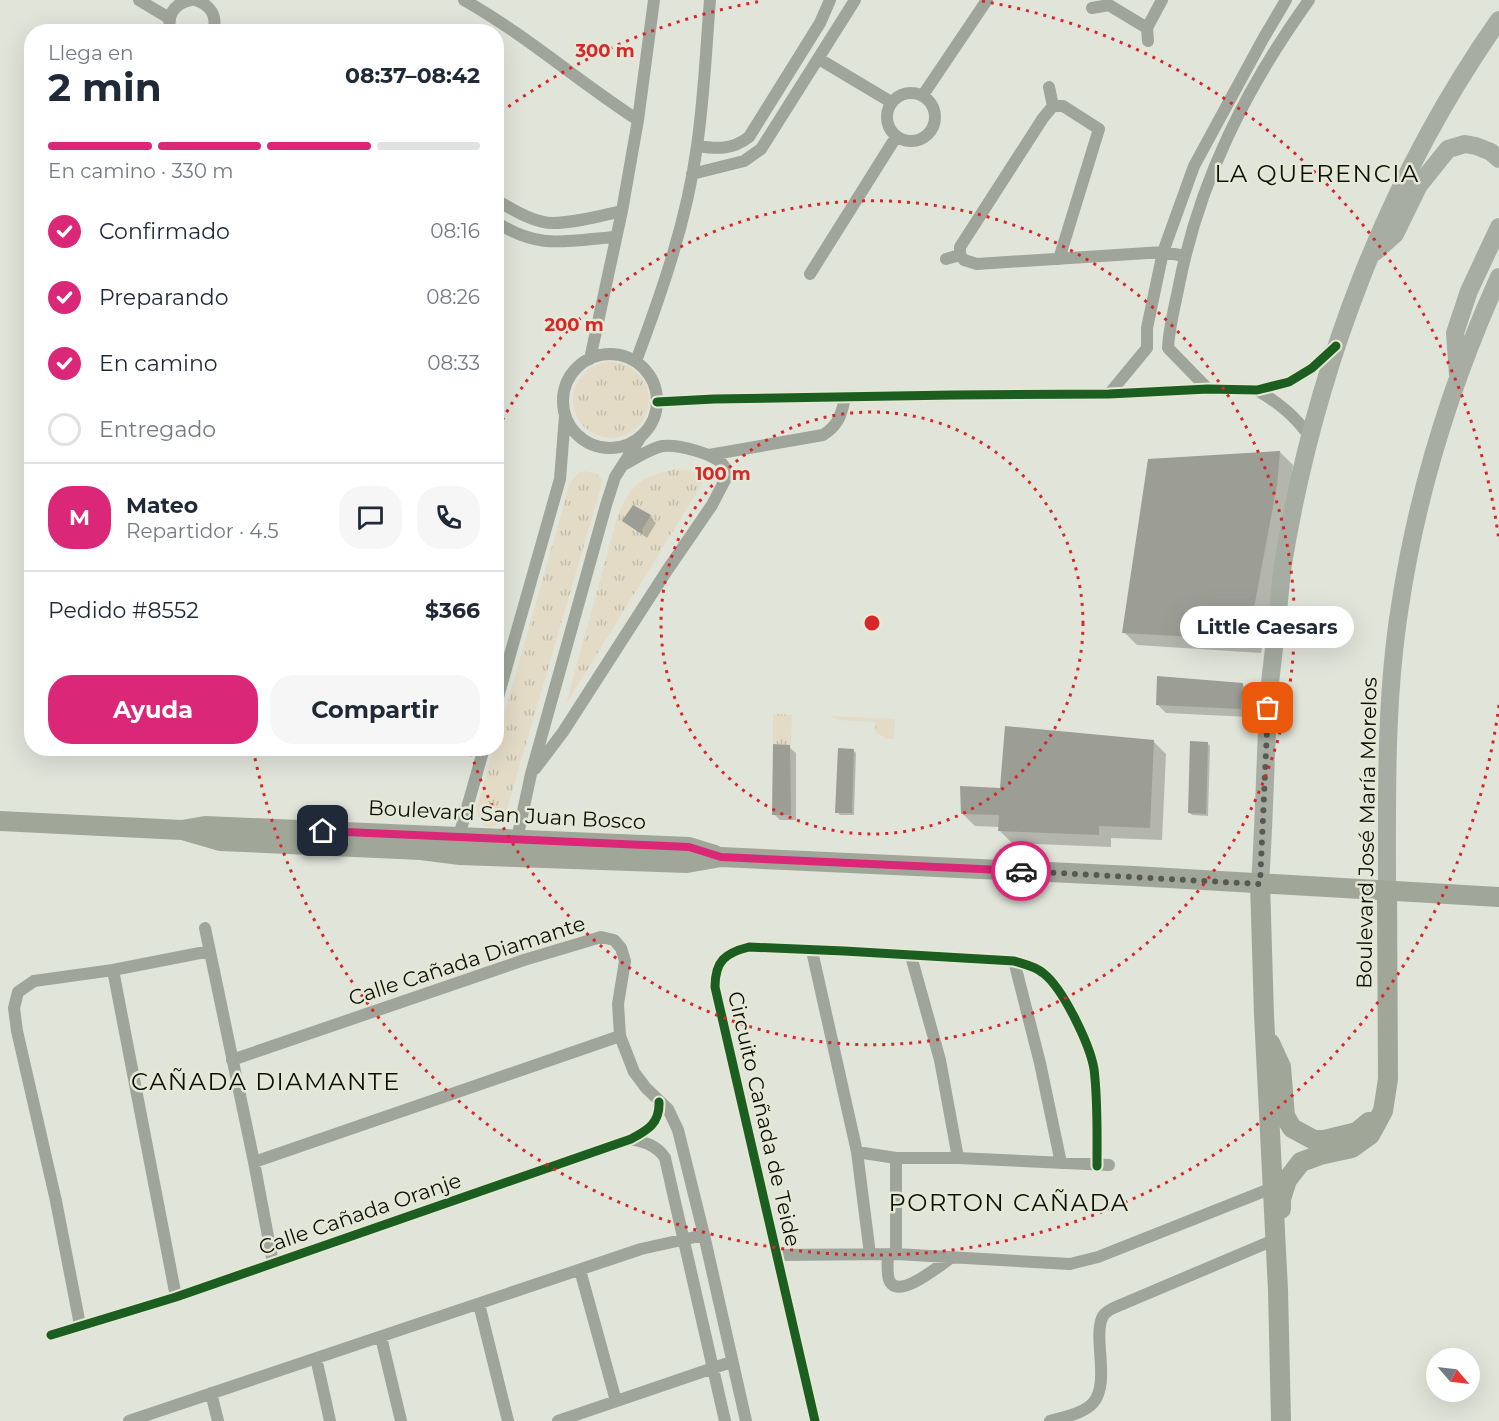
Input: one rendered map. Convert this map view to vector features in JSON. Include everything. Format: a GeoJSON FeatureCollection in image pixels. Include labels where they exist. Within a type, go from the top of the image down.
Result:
{"type":"FeatureCollection","features":[{"type":"Feature","properties":{"kind":"main road","name":"Boulevard José María Morelos"},"geometry":{"type":"LineString","coordinates":[[1281,1421],[1278,1290],[1260,884],[1268,708],[1283,565],[1310,437],[1335,346],[1369,257],[1398,193],[1438,118],[1499,20]]}},
{"type":"Feature","properties":{"kind":"main road","name":"Boulevard José María Morelos"},"geometry":{"type":"LineString","coordinates":[[1369,257],[1395,234],[1419,185],[1448,149],[1465,144],[1476,146],[1491,152],[1499,159]]}},
{"type":"Feature","properties":{"kind":"main road","name":"Boulevard José María Morelos"},"geometry":{"type":"LineString","coordinates":[[1458,380],[1455,333],[1469,291],[1499,227]]}},
{"type":"Feature","properties":{"kind":"main road","name":"Boulevard José María Morelos"},"geometry":{"type":"LineString","coordinates":[[1278,1290],[1283,1256],[1281,1199],[1287,1180],[1301,1162],[1352,1148],[1370,1135],[1383,1112],[1388,1079],[1387,763],[1391,684],[1400,607],[1412,538],[1433,454],[1458,380],[1499,277]]}},
{"type":"Feature","properties":{"kind":"main road","name":"Boulevard San Juan Bosco"},"geometry":{"type":"LineString","coordinates":[[0,821],[182,830],[220,841],[421,850],[459,846],[689,847],[721,857],[1499,897]]}},
{"type":"Feature","properties":{"kind":"main road","name":"Boulevard José María Morelos"},"geometry":{"type":"LineString","coordinates":[[1265,1032],[1281,1067],[1285,1116],[1292,1128],[1314,1140],[1324,1140],[1357,1132],[1366,1125],[1378,1110],[1388,1079]]}},
{"type":"Feature","properties":{"kind":"main road"},"geometry":{"type":"LineString","coordinates":[[1281,1373],[1288,1396],[1290,1421]]}},
{"type":"Feature","properties":{"kind":"street"},"geometry":{"type":"LineString","coordinates":[[139,0],[169,18]]}},
{"type":"Feature","properties":{"kind":"street"},"geometry":{"type":"LineString","coordinates":[[170,24],[169,18],[174,8],[185,0]]}},
{"type":"Feature","properties":{"kind":"street"},"geometry":{"type":"LineString","coordinates":[[196,0],[206,4],[213,13],[216,24]]}},
{"type":"Feature","properties":{"kind":"street"},"geometry":{"type":"LineString","coordinates":[[464,0],[498,19],[601,96],[638,120]]}},
{"type":"Feature","properties":{"kind":"street"},"geometry":{"type":"LineString","coordinates":[[590,359],[622,211],[638,120],[654,0]]}},
{"type":"Feature","properties":{"kind":"street"},"geometry":{"type":"LineString","coordinates":[[636,361],[668,273],[692,174],[697,146],[710,0]]}},
{"type":"Feature","properties":{"kind":"street"},"geometry":{"type":"LineString","coordinates":[[697,146],[727,148],[738,145],[749,137],[820,23],[830,0]]}},
{"type":"Feature","properties":{"kind":"street"},"geometry":{"type":"LineString","coordinates":[[692,174],[744,161],[761,149],[854,0]]}},
{"type":"Feature","properties":{"kind":"street"},"geometry":{"type":"LineString","coordinates":[[923,95],[987,0]]}},
{"type":"Feature","properties":{"kind":"street"},"geometry":{"type":"LineString","coordinates":[[1148,40],[1147,27],[1162,0]]}},
{"type":"Feature","properties":{"kind":"street"},"geometry":{"type":"LineString","coordinates":[[1109,394],[1147,348],[1147,328],[1163,252],[1194,166],[1286,0]]}},
{"type":"Feature","properties":{"kind":"street"},"geometry":{"type":"LineString","coordinates":[[1168,348],[1185,256],[1210,174],[1232,126],[1275,47],[1309,0]]}},
{"type":"Feature","properties":{"kind":"street"},"geometry":{"type":"LineString","coordinates":[[1092,8],[1111,3],[1147,27]]}},
{"type":"Feature","properties":{"kind":"street"},"geometry":{"type":"LineString","coordinates":[[819,59],[891,102]]}},
{"type":"Feature","properties":{"kind":"street"},"geometry":{"type":"LineString","coordinates":[[1049,87],[1053,106]]}},
{"type":"Feature","properties":{"kind":"street"},"geometry":{"type":"LineString","coordinates":[[912,92],[923,95],[932,103],[935,114],[934,125],[927,135],[918,141],[906,141],[896,137],[888,126],[886,114],[891,102],[900,94],[912,92]]}},
{"type":"Feature","properties":{"kind":"street"},"geometry":{"type":"LineString","coordinates":[[1053,106],[960,247],[960,255],[964,260],[977,264],[1163,252],[1185,256]]}},
{"type":"Feature","properties":{"kind":"street"},"geometry":{"type":"LineString","coordinates":[[1053,106],[1063,106],[1102,128],[1059,259]]}},
{"type":"Feature","properties":{"kind":"street"},"geometry":{"type":"LineString","coordinates":[[810,274],[896,137]]}},
{"type":"Feature","properties":{"kind":"street"},"geometry":{"type":"LineString","coordinates":[[504,204],[531,217],[551,223],[581,220],[622,211]]}},
{"type":"Feature","properties":{"kind":"street"},"geometry":{"type":"LineString","coordinates":[[504,227],[513,233],[546,242],[616,237]]}},
{"type":"Feature","properties":{"kind":"street"},"geometry":{"type":"LineString","coordinates":[[946,258],[960,255]]}},
{"type":"Feature","properties":{"kind":"street"},"geometry":{"type":"LineString","coordinates":[[657,402],[953,394],[1109,394],[1208,388],[1257,390],[1289,382],[1312,368],[1335,346]]}},
{"type":"Feature","properties":{"kind":"street"},"geometry":{"type":"LineString","coordinates":[[1147,348],[1168,348],[1208,388]]}},
{"type":"Feature","properties":{"kind":"street"},"geometry":{"type":"LineString","coordinates":[[504,676],[560,479],[565,416],[563,403],[567,383],[578,366],[605,354],[621,355],[636,361],[647,372],[655,386],[657,402],[650,427],[631,443],[618,447],[598,446],[580,438],[571,428],[565,416]]}},
{"type":"Feature","properties":{"kind":"street"},"geometry":{"type":"LineString","coordinates":[[1257,390],[1279,403],[1296,418],[1310,437]]}},
{"type":"Feature","properties":{"kind":"street"},"geometry":{"type":"LineString","coordinates":[[709,455],[823,435],[834,428],[841,419],[845,398]]}},
{"type":"Feature","properties":{"kind":"street"},"geometry":{"type":"LineString","coordinates":[[459,846],[488,849],[515,847],[531,774],[606,505],[615,477],[642,435]]}},
{"type":"Feature","properties":{"kind":"street"},"geometry":{"type":"LineString","coordinates":[[531,774],[564,732],[614,651],[717,497],[726,478],[721,460],[709,455],[664,446],[623,465]]}},
{"type":"Feature","properties":{"kind":"street"},"geometry":{"type":"LineString","coordinates":[[459,846],[482,756]]}},
{"type":"Feature","properties":{"kind":"street"},"geometry":{"type":"LineString","coordinates":[[459,846],[488,849]]}},
{"type":"Feature","properties":{"kind":"street","name":"Calle Cañada Oranje"},"geometry":{"type":"LineString","coordinates":[[205,928],[273,1263]]}},
{"type":"Feature","properties":{"kind":"street","name":"Calle Cañada Diamante"},"geometry":{"type":"LineString","coordinates":[[232,1060],[446,986],[601,937],[614,940],[621,948],[625,961],[618,1004],[620,1036],[634,1072],[659,1102],[668,1109],[678,1130],[746,1421]]}},
{"type":"Feature","properties":{"kind":"street","name":"Circuito Cañada de Teide"},"geometry":{"type":"LineString","coordinates":[[815,1421],[715,987],[717,968],[724,958],[735,951],[749,948],[1014,961],[1043,972],[1075,1018],[1093,1067],[1103,1165],[958,1158],[896,1158],[857,1152]]}},
{"type":"Feature","properties":{"kind":"street"},"geometry":{"type":"LineString","coordinates":[[80,1325],[56,1201],[17,1031],[14,1008],[18,992],[34,981],[113,970],[210,951]]}},
{"type":"Feature","properties":{"kind":"street"},"geometry":{"type":"LineString","coordinates":[[812,951],[857,1152],[870,1254]]}},
{"type":"Feature","properties":{"kind":"street"},"geometry":{"type":"LineString","coordinates":[[911,956],[940,1060],[958,1158]]}},
{"type":"Feature","properties":{"kind":"street"},"geometry":{"type":"LineString","coordinates":[[1014,961],[1040,1063],[1061,1163]]}},
{"type":"Feature","properties":{"kind":"street"},"geometry":{"type":"LineString","coordinates":[[113,970],[176,1297]]}},
{"type":"Feature","properties":{"kind":"street"},"geometry":{"type":"LineString","coordinates":[[254,1162],[620,1036]]}},
{"type":"Feature","properties":{"kind":"street","name":"Calle Cañada Oranje"},"geometry":{"type":"LineString","coordinates":[[51,1335],[176,1297],[631,1139],[653,1125],[660,1111],[659,1102]]}},
{"type":"Feature","properties":{"kind":"street"},"geometry":{"type":"LineString","coordinates":[[631,1139],[653,1146],[661,1152],[669,1169],[725,1421]]}},
{"type":"Feature","properties":{"kind":"street"},"geometry":{"type":"LineString","coordinates":[[896,1158],[889,1280],[900,1288],[918,1280],[951,1258]]}},
{"type":"Feature","properties":{"kind":"street","name":"Circuito Cañada de Teide"},"geometry":{"type":"LineString","coordinates":[[777,1255],[892,1254],[1057,1265],[1082,1262],[1272,1188]]}},
{"type":"Feature","properties":{"kind":"street"},"geometry":{"type":"LineString","coordinates":[[129,1421],[641,1249],[704,1235]]}},
{"type":"Feature","properties":{"kind":"street"},"geometry":{"type":"LineString","coordinates":[[1050,1421],[1083,1410],[1091,1405],[1098,1396],[1101,1381],[1101,1321],[1112,1308],[1274,1240]]}},
{"type":"Feature","properties":{"kind":"street"},"geometry":{"type":"LineString","coordinates":[[580,1270],[616,1401]]}},
{"type":"Feature","properties":{"kind":"street"},"geometry":{"type":"LineString","coordinates":[[479,1304],[508,1421]]}},
{"type":"Feature","properties":{"kind":"street"},"geometry":{"type":"LineString","coordinates":[[381,1337],[401,1421]]}},
{"type":"Feature","properties":{"kind":"street"},"geometry":{"type":"LineString","coordinates":[[316,1358],[330,1421]]}},
{"type":"Feature","properties":{"kind":"street"},"geometry":{"type":"LineString","coordinates":[[558,1421],[731,1362]]}},
{"type":"Feature","properties":{"kind":"street"},"geometry":{"type":"LineString","coordinates":[[211,1393],[218,1421]]}},
{"type":"Feature","properties":{"kind":"green space"},"geometry":{"type":"Polygon","coordinates":[[[611,362],[625,365],[638,373],[646,386],[649,400],[646,414],[638,427],[625,435],[611,438],[597,435],[584,427],[576,414],[573,400],[576,386],[584,373],[597,365],[611,362]]]}},
{"type":"Feature","properties":{"kind":"green space"},"geometry":{"type":"Polygon","coordinates":[[[676,469],[700,472],[704,477],[702,484],[566,704],[623,504],[634,488],[646,478],[676,469]]]}},
{"type":"Feature","properties":{"kind":"green space"},"geometry":{"type":"Polygon","coordinates":[[[584,471],[597,474],[602,480],[600,490],[505,816],[495,826],[486,827],[479,820],[477,807],[492,756],[504,756],[504,715],[570,483],[578,473],[584,471]]]}},
{"type":"Feature","properties":{"kind":"green space"},"geometry":{"type":"Polygon","coordinates":[[[773,714],[792,715],[791,745],[773,744],[773,714]]]}},
{"type":"Feature","properties":{"kind":"green space"},"geometry":{"type":"Polygon","coordinates":[[[829,716],[895,719],[894,739],[887,739],[876,733],[875,722],[839,720],[829,716]]]}},
{"type":"Feature","properties":{"kind":"building"},"geometry":{"type":"Polygon","coordinates":[[[1280,451],[1277,485],[1248,640],[1122,633],[1148,459],[1280,451]]]}},
{"type":"Feature","properties":{"kind":"building"},"geometry":{"type":"Polygon","coordinates":[[[633,505],[651,515],[640,533],[622,521],[633,505]]]}},
{"type":"Feature","properties":{"kind":"building"},"geometry":{"type":"Polygon","coordinates":[[[1157,676],[1243,683],[1241,709],[1156,705],[1157,676]]]}},
{"type":"Feature","properties":{"kind":"building"},"geometry":{"type":"Polygon","coordinates":[[[1005,726],[1154,740],[1150,828],[1099,826],[1099,835],[998,831],[999,815],[961,814],[960,786],[1000,788],[1005,726]]]}},
{"type":"Feature","properties":{"kind":"building"},"geometry":{"type":"Polygon","coordinates":[[[1190,741],[1208,742],[1206,814],[1188,813],[1190,741]]]}},
{"type":"Feature","properties":{"kind":"building"},"geometry":{"type":"Polygon","coordinates":[[[773,744],[790,745],[791,815],[772,815],[773,744]]]}},
{"type":"Feature","properties":{"kind":"building"},"geometry":{"type":"Polygon","coordinates":[[[838,748],[854,749],[852,813],[835,813],[838,748]]]}},
{"type":"Feature","properties":{"kind":"cycle path"},"geometry":{"type":"LineString","coordinates":[[657,402],[714,399],[1109,394],[1208,389],[1257,390],[1289,382],[1312,368],[1336,346]]}},
{"type":"Feature","properties":{"kind":"cycle path"},"geometry":{"type":"LineString","coordinates":[[815,1421],[715,987],[719,964],[728,955],[749,947],[844,951],[1014,961],[1043,973],[1051,980],[1067,1004],[1081,1032],[1094,1069],[1097,1166]]}},
{"type":"Feature","properties":{"kind":"cycle path"},"geometry":{"type":"LineString","coordinates":[[51,1335],[176,1297],[631,1139],[652,1125],[659,1109],[659,1102]]}},
{"type":"Feature","properties":{"kind":"way so far"},"geometry":{"type":"LineString","coordinates":[[1021,871],[1260,884],[1268,708]]}},
{"type":"Feature","properties":{"kind":"place","name":"Little Caesars"},"geometry":{"type":"Point","coordinates":[1268,708]}},
{"type":"Feature","properties":{"kind":"district","name":"LA QUERENCIA"},"geometry":{"type":"Point","coordinates":[1317,174]}},
{"type":"Feature","properties":{"kind":"district","name":"CAÑADA DIAMANTE"},"geometry":{"type":"Point","coordinates":[266,1082]}},
{"type":"Feature","properties":{"kind":"district","name":"PORTON CAÑADA"},"geometry":{"type":"Point","coordinates":[1009,1203]}},
{"type":"Feature","properties":{"kind":"route"},"geometry":{"type":"LineString","coordinates":[[323,831],[689,847],[721,857],[1021,871]]}}]}
